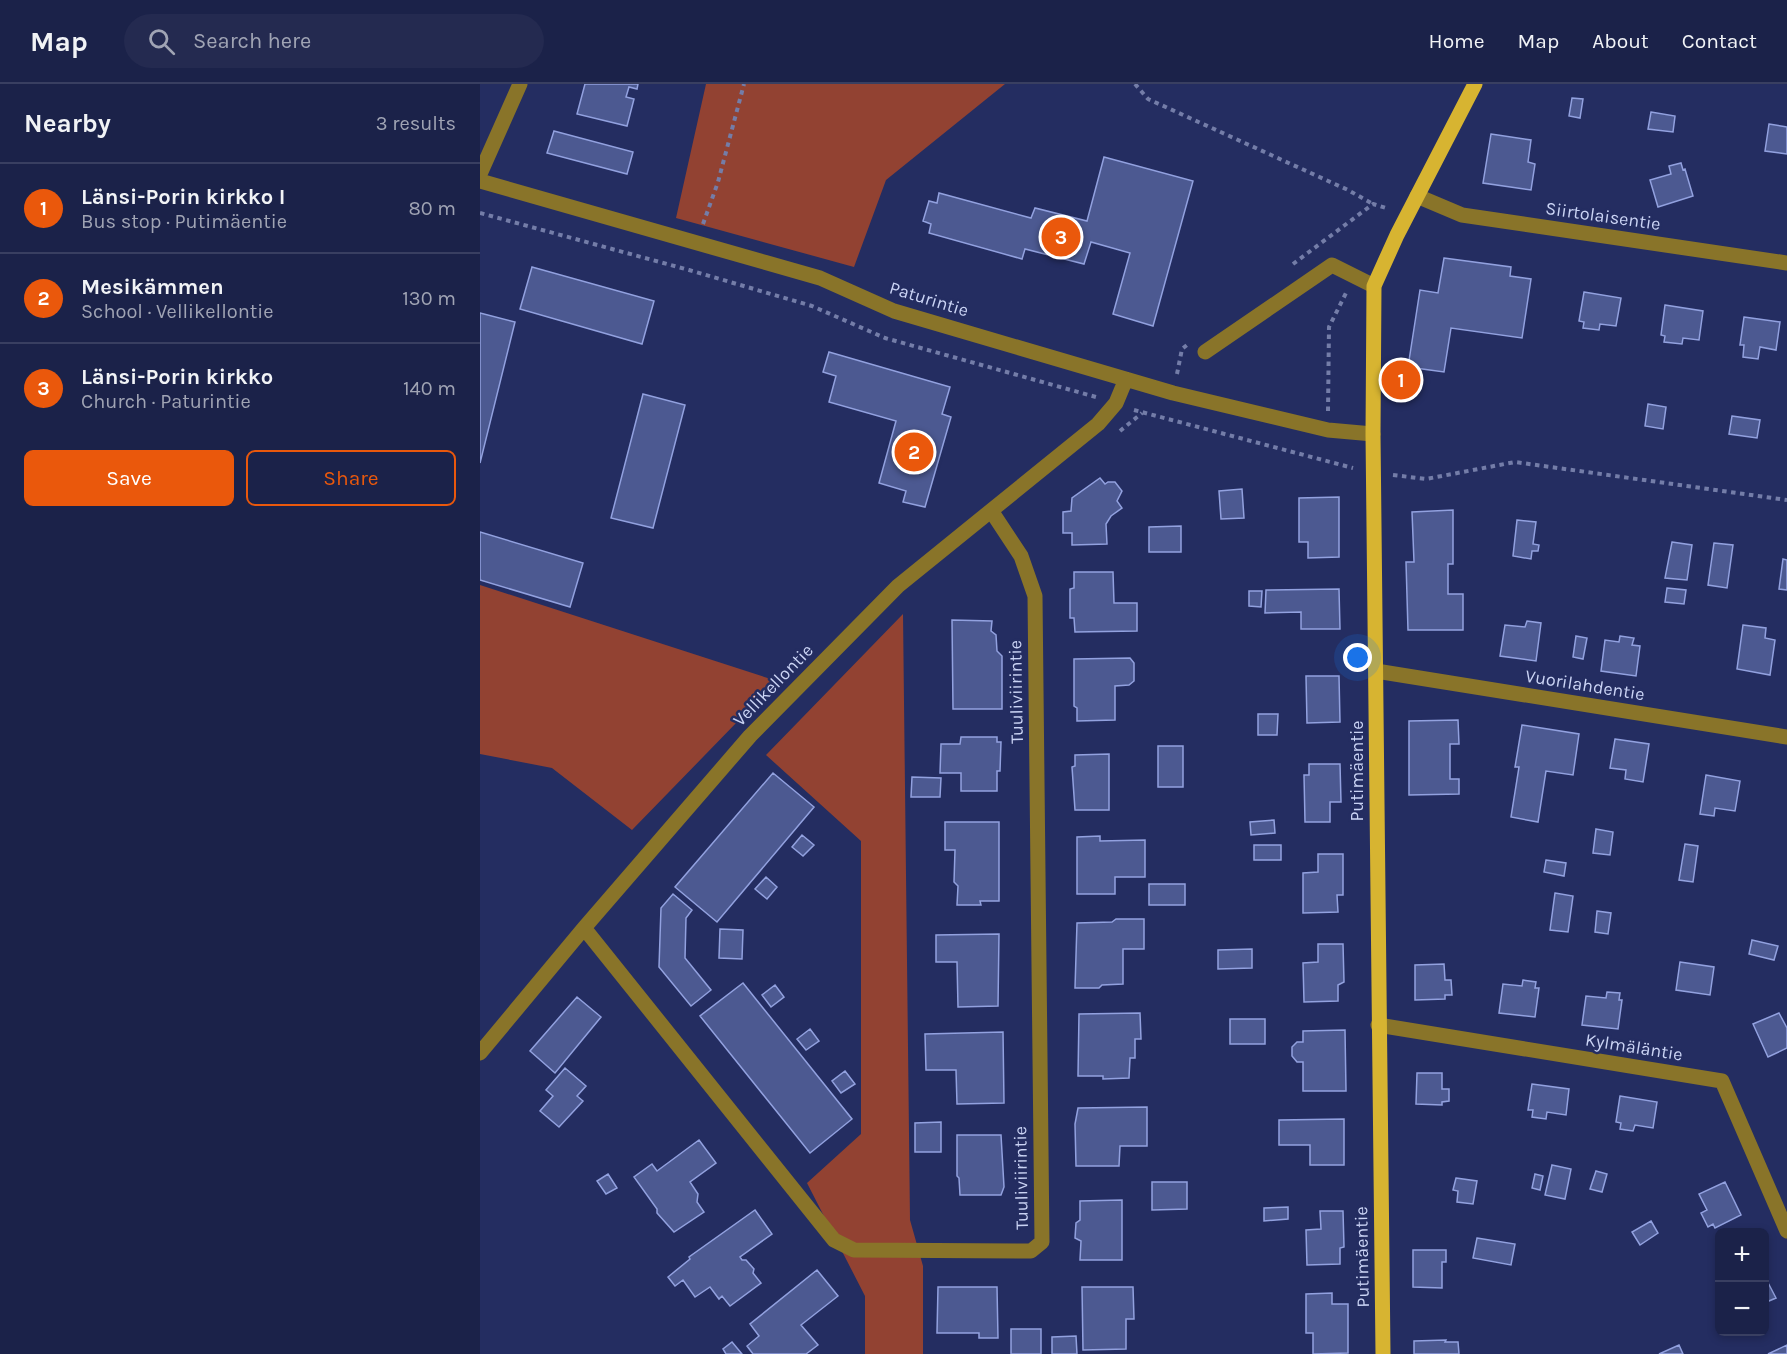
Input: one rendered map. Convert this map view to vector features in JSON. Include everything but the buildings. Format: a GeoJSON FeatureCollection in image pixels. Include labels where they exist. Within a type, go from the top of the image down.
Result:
{"type":"FeatureCollection","features":[{"type":"Feature","properties":{"kind":"main road","name":"Putimäentie"},"geometry":{"type":"LineString","coordinates":[[1383,1354],[1372,434],[1374,286],[1475,84]]}},
{"type":"Feature","properties":{"kind":"street"},"geometry":{"type":"LineString","coordinates":[[480,174],[520,84]]}},
{"type":"Feature","properties":{"kind":"street","name":"Paturintie"},"geometry":{"type":"LineString","coordinates":[[480,181],[820,278],[894,311],[1173,393],[1328,430],[1372,434]]}},
{"type":"Feature","properties":{"kind":"street","name":"Siirtolaisentie"},"geometry":{"type":"LineString","coordinates":[[1417,196],[1462,215],[1787,263]]}},
{"type":"Feature","properties":{"kind":"street"},"geometry":{"type":"LineString","coordinates":[[1205,352],[1332,265],[1374,286]]}},
{"type":"Feature","properties":{"kind":"street","name":"Vellikellontie"},"geometry":{"type":"LineString","coordinates":[[480,1053],[584,927],[750,736],[898,586],[1098,424],[1116,403],[1126,379]]}},
{"type":"Feature","properties":{"kind":"street","name":"Tuuliviirintie"},"geometry":{"type":"LineString","coordinates":[[584,927],[834,1240],[854,1250],[1031,1251],[1042,1242],[1035,596],[1021,556],[992,512]]}},
{"type":"Feature","properties":{"kind":"street","name":"Vuorilahdentie"},"geometry":{"type":"LineString","coordinates":[[1376,671],[1787,737]]}},
{"type":"Feature","properties":{"kind":"street","name":"Kylmäläntie"},"geometry":{"type":"LineString","coordinates":[[1378,1024],[1722,1081],[1787,1231]]}},
{"type":"Feature","properties":{"kind":"path"},"geometry":{"type":"LineString","coordinates":[[689,270],[696,243],[718,182],[744,84]]}},
{"type":"Feature","properties":{"kind":"path"},"geometry":{"type":"LineString","coordinates":[[1135,84],[1148,99],[1348,190],[1373,204]]}},
{"type":"Feature","properties":{"kind":"path"},"geometry":{"type":"LineString","coordinates":[[480,213],[812,306],[885,338],[1116,403],[1143,413],[1373,473],[1426,479],[1515,462],[1787,500]]}},
{"type":"Feature","properties":{"kind":"path"},"geometry":{"type":"LineString","coordinates":[[1117,434],[1143,413]]}},
{"type":"Feature","properties":{"kind":"shaded area"},"geometry":{"type":"Polygon","coordinates":[[[706,84],[1005,84],[886,180],[854,267],[676,218],[706,84]]]}},
{"type":"Feature","properties":{"kind":"shaded area"},"geometry":{"type":"Polygon","coordinates":[[[480,585],[777,681],[632,830],[552,768],[480,754],[480,585]]]}},
{"type":"Feature","properties":{"kind":"shaded area"},"geometry":{"type":"Polygon","coordinates":[[[903,614],[910,1220],[923,1266],[923,1354],[865,1354],[865,1296],[807,1183],[861,1134],[861,841],[766,755],[903,614]]]}},
{"type":"Feature","properties":{"kind":"place","name":"Länsi-Porin kirkko"},"geometry":{"type":"Point","coordinates":[1061,237]}},
{"type":"Feature","properties":{"kind":"place","name":"Länsi-Porin kirkko I"},"geometry":{"type":"Point","coordinates":[1401,380]}},
{"type":"Feature","properties":{"kind":"place","name":"Mesikämmen"},"geometry":{"type":"Point","coordinates":[914,452]}}]}
